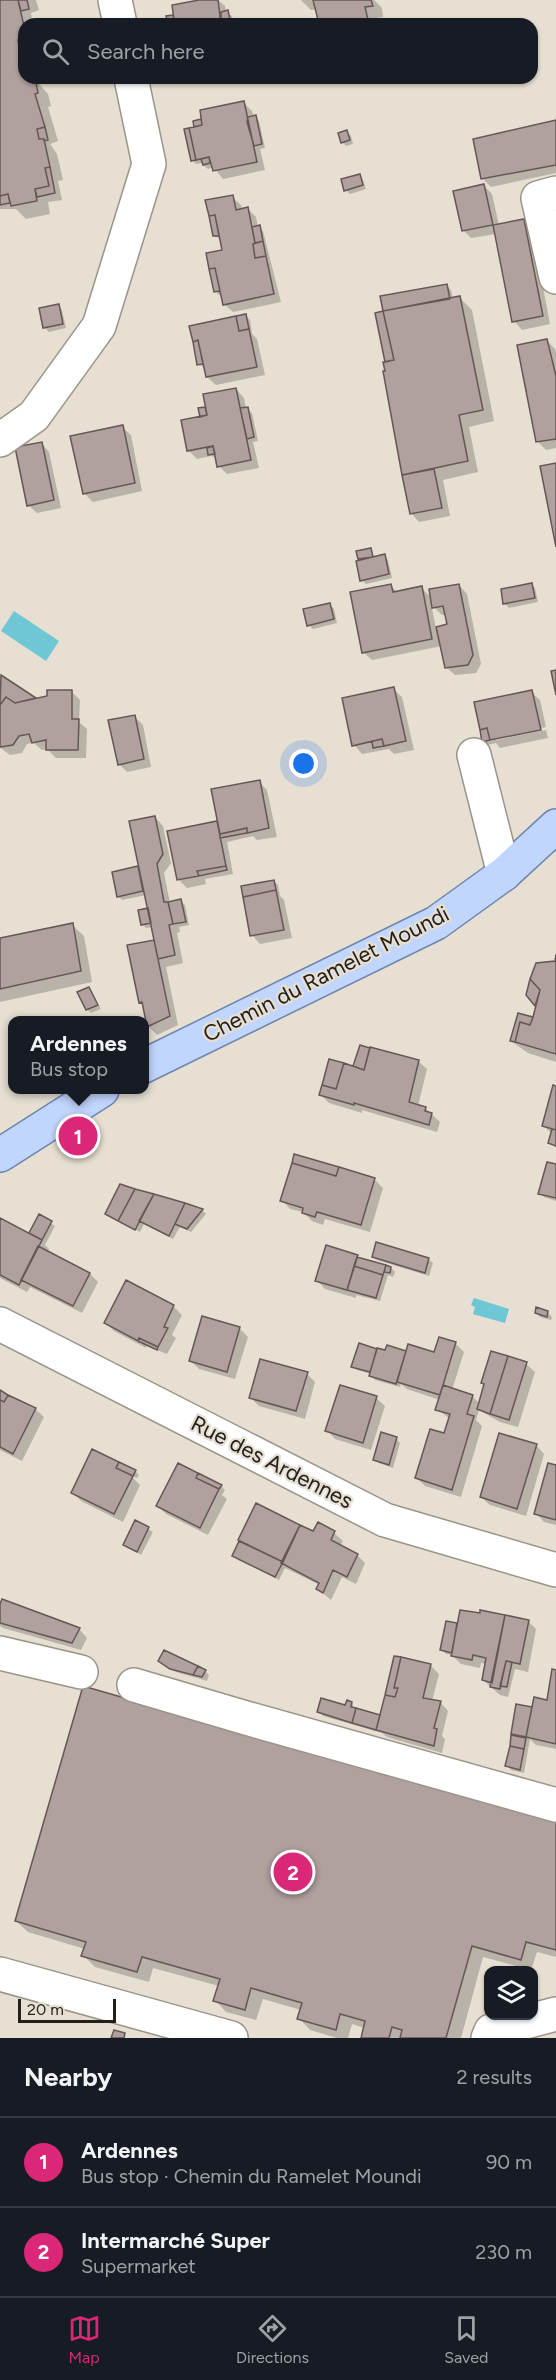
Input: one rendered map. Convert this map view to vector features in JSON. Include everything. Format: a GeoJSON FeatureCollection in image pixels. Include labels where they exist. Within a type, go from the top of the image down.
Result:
{"type":"FeatureCollection","features":[{"type":"Feature","properties":{"kind":"main road","name":"Chemin du Ramelet Moundi"},"geometry":{"type":"LineString","coordinates":[[149,1064],[436,924],[504,874],[556,826]]}},
{"type":"Feature","properties":{"kind":"main road"},"geometry":{"type":"LineString","coordinates":[[0,1155],[94,1094]]}},
{"type":"Feature","properties":{"kind":"street"},"geometry":{"type":"LineString","coordinates":[[115,0],[119,18]]}},
{"type":"Feature","properties":{"kind":"street"},"geometry":{"type":"LineString","coordinates":[[0,440],[34,416],[99,326],[149,164],[132,84]]}},
{"type":"Feature","properties":{"kind":"street"},"geometry":{"type":"LineString","coordinates":[[555,263],[538,198],[556,193]]}},
{"type":"Feature","properties":{"kind":"street"},"geometry":{"type":"LineString","coordinates":[[474,755],[504,874]]}},
{"type":"Feature","properties":{"kind":"street","name":"Rue des Ardennes"},"geometry":{"type":"LineString","coordinates":[[0,1324],[385,1520],[556,1570]]}},
{"type":"Feature","properties":{"kind":"street"},"geometry":{"type":"LineString","coordinates":[[0,1653],[81,1672]]}},
{"type":"Feature","properties":{"kind":"street"},"geometry":{"type":"LineString","coordinates":[[134,1685],[556,1805]]}},
{"type":"Feature","properties":{"kind":"street"},"geometry":{"type":"LineString","coordinates":[[0,1974],[231,2038]]}},
{"type":"Feature","properties":{"kind":"street"},"geometry":{"type":"LineString","coordinates":[[488,2038],[491,2031],[556,2014]]}},
{"type":"Feature","properties":{"kind":"water"},"geometry":{"type":"Polygon","coordinates":[[[14,611],[59,641],[46,661],[1,631],[14,611]]]}},
{"type":"Feature","properties":{"kind":"water"},"geometry":{"type":"Polygon","coordinates":[[[474,1298],[509,1309],[505,1323],[473,1314],[475,1307],[471,1305],[474,1298]]]}},
{"type":"Feature","properties":{"kind":"building"},"geometry":{"type":"Polygon","coordinates":[[[0,0],[18,0],[22,18],[18,18],[18,84],[36,84],[38,93],[35,94],[45,127],[37,129],[39,139],[44,139],[50,167],[45,168],[49,186],[35,189],[37,201],[11,206],[8,194],[0,196],[0,0]]]}},
{"type":"Feature","properties":{"kind":"building"},"geometry":{"type":"Polygon","coordinates":[[[18,0],[27,0],[29,9],[21,11],[18,0]]]}},
{"type":"Feature","properties":{"kind":"building"},"geometry":{"type":"Polygon","coordinates":[[[199,0],[218,0],[220,18],[174,18],[172,5],[199,0]]]}},
{"type":"Feature","properties":{"kind":"building"},"geometry":{"type":"Polygon","coordinates":[[[313,0],[371,0],[373,6],[365,7],[368,18],[318,18],[313,0]]]}},
{"type":"Feature","properties":{"kind":"building"},"geometry":{"type":"Polygon","coordinates":[[[228,10],[230,18],[221,18],[221,12],[228,10]]]}},
{"type":"Feature","properties":{"kind":"building"},"geometry":{"type":"Polygon","coordinates":[[[244,101],[257,162],[213,171],[209,157],[196,160],[189,128],[202,125],[200,110],[244,101]]]}},
{"type":"Feature","properties":{"kind":"building"},"geometry":{"type":"Polygon","coordinates":[[[256,115],[262,144],[254,146],[247,122],[248,117],[256,115]]]}},
{"type":"Feature","properties":{"kind":"building"},"geometry":{"type":"Polygon","coordinates":[[[201,119],[202,125],[194,127],[193,121],[201,119]]]}},
{"type":"Feature","properties":{"kind":"building"},"geometry":{"type":"Polygon","coordinates":[[[556,120],[556,165],[481,179],[473,139],[556,120]]]}},
{"type":"Feature","properties":{"kind":"building"},"geometry":{"type":"Polygon","coordinates":[[[45,127],[48,140],[44,141],[44,139],[39,139],[37,129],[45,127]]]}},
{"type":"Feature","properties":{"kind":"building"},"geometry":{"type":"Polygon","coordinates":[[[189,128],[196,160],[191,161],[184,129],[189,128]]]}},
{"type":"Feature","properties":{"kind":"building"},"geometry":{"type":"Polygon","coordinates":[[[347,130],[350,140],[341,143],[338,133],[347,130]]]}},
{"type":"Feature","properties":{"kind":"building"},"geometry":{"type":"Polygon","coordinates":[[[209,157],[210,163],[203,165],[201,159],[209,157]]]}},
{"type":"Feature","properties":{"kind":"building"},"geometry":{"type":"Polygon","coordinates":[[[50,167],[55,193],[37,197],[35,189],[49,186],[45,168],[50,167]]]}},
{"type":"Feature","properties":{"kind":"building"},"geometry":{"type":"Polygon","coordinates":[[[360,174],[363,185],[344,191],[341,179],[360,174]]]}},
{"type":"Feature","properties":{"kind":"building"},"geometry":{"type":"Polygon","coordinates":[[[484,184],[493,225],[462,231],[453,191],[484,184]]]}},
{"type":"Feature","properties":{"kind":"building"},"geometry":{"type":"Polygon","coordinates":[[[8,194],[10,203],[0,205],[0,196],[8,194]]]}},
{"type":"Feature","properties":{"kind":"building"},"geometry":{"type":"Polygon","coordinates":[[[233,195],[236,210],[248,207],[255,243],[253,244],[255,258],[266,256],[274,294],[223,305],[215,268],[209,269],[206,253],[222,250],[215,215],[209,216],[205,200],[233,195]]]}},
{"type":"Feature","properties":{"kind":"building"},"geometry":{"type":"Polygon","coordinates":[[[215,215],[219,236],[213,236],[209,216],[215,215]]]}},
{"type":"Feature","properties":{"kind":"building"},"geometry":{"type":"Polygon","coordinates":[[[524,219],[543,316],[512,322],[493,225],[524,219]]]}},
{"type":"Feature","properties":{"kind":"building"},"geometry":{"type":"Polygon","coordinates":[[[260,225],[263,241],[255,243],[252,227],[260,225]]]}},
{"type":"Feature","properties":{"kind":"building"},"geometry":{"type":"Polygon","coordinates":[[[263,241],[266,256],[255,258],[253,244],[263,241]]]}},
{"type":"Feature","properties":{"kind":"building"},"geometry":{"type":"Polygon","coordinates":[[[215,268],[220,291],[214,292],[209,269],[215,268]]]}},
{"type":"Feature","properties":{"kind":"building"},"geometry":{"type":"Polygon","coordinates":[[[447,284],[450,299],[383,311],[380,296],[447,284]]]}},
{"type":"Feature","properties":{"kind":"building"},"geometry":{"type":"Polygon","coordinates":[[[460,296],[483,410],[459,415],[468,461],[402,475],[383,371],[385,371],[383,362],[394,360],[383,311],[460,296]]]}},
{"type":"Feature","properties":{"kind":"building"},"geometry":{"type":"Polygon","coordinates":[[[59,304],[63,324],[43,328],[39,308],[59,304]]]}},
{"type":"Feature","properties":{"kind":"building"},"geometry":{"type":"Polygon","coordinates":[[[383,311],[394,360],[385,362],[375,313],[383,311]]]}},
{"type":"Feature","properties":{"kind":"building"},"geometry":{"type":"Polygon","coordinates":[[[246,314],[249,329],[239,331],[236,316],[246,314]]]}},
{"type":"Feature","properties":{"kind":"building"},"geometry":{"type":"Polygon","coordinates":[[[236,316],[239,331],[249,329],[257,367],[206,377],[198,340],[193,342],[189,326],[236,316]]]}},
{"type":"Feature","properties":{"kind":"building"},"geometry":{"type":"Polygon","coordinates":[[[547,339],[556,376],[556,439],[536,442],[517,345],[547,339]]]}},
{"type":"Feature","properties":{"kind":"building"},"geometry":{"type":"Polygon","coordinates":[[[198,340],[203,364],[197,365],[193,342],[198,340]]]}},
{"type":"Feature","properties":{"kind":"building"},"geometry":{"type":"Polygon","coordinates":[[[236,388],[251,460],[217,467],[213,446],[187,451],[181,420],[207,415],[203,394],[236,388]]]}},
{"type":"Feature","properties":{"kind":"building"},"geometry":{"type":"Polygon","coordinates":[[[205,407],[207,415],[200,417],[198,408],[205,407]]]}},
{"type":"Feature","properties":{"kind":"building"},"geometry":{"type":"Polygon","coordinates":[[[248,407],[254,437],[247,439],[240,408],[248,407]]]}},
{"type":"Feature","properties":{"kind":"building"},"geometry":{"type":"Polygon","coordinates":[[[123,425],[135,483],[83,494],[70,436],[123,425]]]}},
{"type":"Feature","properties":{"kind":"building"},"geometry":{"type":"Polygon","coordinates":[[[42,442],[54,500],[27,506],[15,447],[42,442]]]}},
{"type":"Feature","properties":{"kind":"building"},"geometry":{"type":"Polygon","coordinates":[[[213,446],[215,454],[208,455],[207,448],[213,446]]]}},
{"type":"Feature","properties":{"kind":"building"},"geometry":{"type":"Polygon","coordinates":[[[556,463],[556,547],[540,466],[556,463]]]}},
{"type":"Feature","properties":{"kind":"building"},"geometry":{"type":"Polygon","coordinates":[[[434,469],[442,508],[410,514],[402,475],[434,469]]]}},
{"type":"Feature","properties":{"kind":"building"},"geometry":{"type":"Polygon","coordinates":[[[371,548],[373,557],[358,559],[356,551],[371,548]]]}},
{"type":"Feature","properties":{"kind":"building"},"geometry":{"type":"Polygon","coordinates":[[[385,554],[389,574],[360,581],[356,561],[385,554]]]}},
{"type":"Feature","properties":{"kind":"building"},"geometry":{"type":"Polygon","coordinates":[[[532,583],[535,598],[503,604],[501,589],[532,583]]]}},
{"type":"Feature","properties":{"kind":"building"},"geometry":{"type":"Polygon","coordinates":[[[391,584],[393,592],[422,586],[432,639],[362,653],[350,592],[391,584]]]}},
{"type":"Feature","properties":{"kind":"building"},"geometry":{"type":"Polygon","coordinates":[[[459,584],[473,655],[468,665],[445,668],[436,627],[447,624],[443,606],[432,608],[429,589],[459,584]]]}},
{"type":"Feature","properties":{"kind":"building"},"geometry":{"type":"Polygon","coordinates":[[[330,603],[334,619],[307,626],[303,609],[330,603]]]}},
{"type":"Feature","properties":{"kind":"building"},"geometry":{"type":"Polygon","coordinates":[[[556,670],[556,695],[551,671],[556,670]]]}},
{"type":"Feature","properties":{"kind":"building"},"geometry":{"type":"Polygon","coordinates":[[[1,675],[36,698],[15,703],[6,697],[0,705],[1,675]]]}},
{"type":"Feature","properties":{"kind":"building"},"geometry":{"type":"Polygon","coordinates":[[[394,687],[406,741],[384,746],[382,739],[352,746],[342,698],[394,687]]]}},
{"type":"Feature","properties":{"kind":"building"},"geometry":{"type":"Polygon","coordinates":[[[47,690],[72,690],[72,719],[79,719],[78,750],[46,750],[46,740],[32,743],[29,734],[19,736],[13,745],[0,747],[0,705],[6,697],[15,703],[47,696],[47,690]]]}},
{"type":"Feature","properties":{"kind":"building"},"geometry":{"type":"Polygon","coordinates":[[[532,690],[541,730],[490,740],[487,728],[480,730],[474,702],[532,690]]]}},
{"type":"Feature","properties":{"kind":"building"},"geometry":{"type":"Polygon","coordinates":[[[135,715],[144,759],[118,765],[108,720],[135,715]]]}},
{"type":"Feature","properties":{"kind":"building"},"geometry":{"type":"Polygon","coordinates":[[[487,728],[490,740],[482,742],[480,730],[487,728]]]}},
{"type":"Feature","properties":{"kind":"building"},"geometry":{"type":"Polygon","coordinates":[[[382,739],[384,746],[373,748],[372,741],[382,739]]]}},
{"type":"Feature","properties":{"kind":"building"},"geometry":{"type":"Polygon","coordinates":[[[260,780],[269,828],[247,833],[247,828],[220,834],[211,789],[260,780]]]}},
{"type":"Feature","properties":{"kind":"building"},"geometry":{"type":"Polygon","coordinates":[[[155,816],[163,854],[157,864],[164,902],[168,902],[173,924],[169,925],[175,955],[158,959],[129,821],[155,816]]]}},
{"type":"Feature","properties":{"kind":"building"},"geometry":{"type":"Polygon","coordinates":[[[217,821],[226,866],[197,871],[199,876],[177,880],[167,831],[217,821]]]}},
{"type":"Feature","properties":{"kind":"building"},"geometry":{"type":"Polygon","coordinates":[[[247,828],[247,833],[220,838],[220,834],[247,828]]]}},
{"type":"Feature","properties":{"kind":"building"},"geometry":{"type":"Polygon","coordinates":[[[138,866],[143,891],[117,897],[112,872],[138,866]]]}},
{"type":"Feature","properties":{"kind":"building"},"geometry":{"type":"Polygon","coordinates":[[[226,866],[227,870],[199,876],[197,871],[226,866]]]}},
{"type":"Feature","properties":{"kind":"building"},"geometry":{"type":"Polygon","coordinates":[[[274,880],[276,890],[243,897],[241,886],[274,880]]]}},
{"type":"Feature","properties":{"kind":"building"},"geometry":{"type":"Polygon","coordinates":[[[276,890],[284,930],[250,936],[243,897],[276,890]]]}},
{"type":"Feature","properties":{"kind":"building"},"geometry":{"type":"Polygon","coordinates":[[[181,899],[186,922],[173,924],[168,902],[181,899]]]}},
{"type":"Feature","properties":{"kind":"building"},"geometry":{"type":"Polygon","coordinates":[[[148,908],[151,923],[141,925],[138,910],[148,908]]]}},
{"type":"Feature","properties":{"kind":"building"},"geometry":{"type":"Polygon","coordinates":[[[73,923],[81,971],[0,989],[0,938],[73,923]]]}},
{"type":"Feature","properties":{"kind":"building"},"geometry":{"type":"Polygon","coordinates":[[[154,940],[170,1016],[149,1026],[149,1016],[145,1016],[142,1002],[139,1003],[127,945],[154,940]]]}},
{"type":"Feature","properties":{"kind":"building"},"geometry":{"type":"Polygon","coordinates":[[[556,954],[556,1054],[515,1042],[520,1022],[530,1025],[533,1017],[540,990],[530,979],[536,963],[555,961],[556,954]]]}},
{"type":"Feature","properties":{"kind":"building"},"geometry":{"type":"Polygon","coordinates":[[[530,979],[540,990],[535,1006],[526,995],[530,979]]]}},
{"type":"Feature","properties":{"kind":"building"},"geometry":{"type":"Polygon","coordinates":[[[89,987],[98,1005],[86,1010],[77,992],[89,987]]]}},
{"type":"Feature","properties":{"kind":"building"},"geometry":{"type":"Polygon","coordinates":[[[518,1013],[533,1017],[530,1025],[520,1022],[515,1042],[510,1041],[518,1013]]]}},
{"type":"Feature","properties":{"kind":"building"},"geometry":{"type":"Polygon","coordinates":[[[360,1045],[370,1048],[364,1070],[353,1066],[360,1045]]]}},
{"type":"Feature","properties":{"kind":"building"},"geometry":{"type":"Polygon","coordinates":[[[370,1047],[419,1060],[409,1102],[426,1107],[425,1111],[432,1113],[429,1125],[319,1095],[322,1085],[336,1089],[344,1063],[364,1070],[370,1047]]]}},
{"type":"Feature","properties":{"kind":"building"},"geometry":{"type":"Polygon","coordinates":[[[329,1059],[344,1063],[336,1089],[322,1085],[329,1059]]]}},
{"type":"Feature","properties":{"kind":"building"},"geometry":{"type":"Polygon","coordinates":[[[553,1085],[556,1086],[556,1130],[542,1126],[553,1085]]]}},
{"type":"Feature","properties":{"kind":"building"},"geometry":{"type":"Polygon","coordinates":[[[552,1129],[556,1130],[556,1146],[548,1143],[552,1129]]]}},
{"type":"Feature","properties":{"kind":"building"},"geometry":{"type":"Polygon","coordinates":[[[294,1154],[339,1167],[336,1176],[292,1163],[294,1154]]]}},
{"type":"Feature","properties":{"kind":"building"},"geometry":{"type":"Polygon","coordinates":[[[547,1162],[556,1164],[556,1198],[538,1194],[547,1162]]]}},
{"type":"Feature","properties":{"kind":"building"},"geometry":{"type":"Polygon","coordinates":[[[292,1163],[336,1176],[339,1167],[375,1178],[361,1225],[317,1212],[315,1217],[302,1213],[303,1208],[280,1201],[292,1163]]]}},
{"type":"Feature","properties":{"kind":"building"},"geometry":{"type":"Polygon","coordinates":[[[120,1184],[135,1189],[118,1221],[105,1214],[120,1184]]]}},
{"type":"Feature","properties":{"kind":"building"},"geometry":{"type":"Polygon","coordinates":[[[135,1189],[154,1194],[135,1230],[118,1221],[135,1189]]]}},
{"type":"Feature","properties":{"kind":"building"},"geometry":{"type":"Polygon","coordinates":[[[154,1194],[185,1203],[169,1236],[139,1221],[154,1194]]]}},
{"type":"Feature","properties":{"kind":"building"},"geometry":{"type":"Polygon","coordinates":[[[185,1203],[203,1209],[187,1229],[175,1224],[185,1203]]]}},
{"type":"Feature","properties":{"kind":"building"},"geometry":{"type":"Polygon","coordinates":[[[39,1214],[52,1221],[42,1240],[29,1233],[39,1214]]]}},
{"type":"Feature","properties":{"kind":"building"},"geometry":{"type":"Polygon","coordinates":[[[0,1218],[42,1240],[19,1285],[0,1275],[0,1218]]]}},
{"type":"Feature","properties":{"kind":"building"},"geometry":{"type":"Polygon","coordinates":[[[376,1242],[429,1258],[425,1273],[372,1257],[376,1242]]]}},
{"type":"Feature","properties":{"kind":"building"},"geometry":{"type":"Polygon","coordinates":[[[326,1245],[358,1255],[347,1290],[315,1281],[326,1245]]]}},
{"type":"Feature","properties":{"kind":"building"},"geometry":{"type":"Polygon","coordinates":[[[38,1246],[90,1273],[73,1306],[21,1280],[38,1246]]]}},
{"type":"Feature","properties":{"kind":"building"},"geometry":{"type":"Polygon","coordinates":[[[357,1257],[386,1265],[383,1275],[354,1266],[357,1257]]]}},
{"type":"Feature","properties":{"kind":"building"},"geometry":{"type":"Polygon","coordinates":[[[386,1265],[391,1267],[390,1273],[384,1272],[386,1265]]]}},
{"type":"Feature","properties":{"kind":"building"},"geometry":{"type":"Polygon","coordinates":[[[354,1266],[383,1275],[376,1298],[347,1290],[354,1266]]]}},
{"type":"Feature","properties":{"kind":"building"},"geometry":{"type":"Polygon","coordinates":[[[126,1280],[174,1305],[164,1327],[168,1328],[158,1347],[139,1338],[138,1341],[104,1323],[126,1280]]]}},
{"type":"Feature","properties":{"kind":"building"},"geometry":{"type":"Polygon","coordinates":[[[536,1307],[548,1311],[547,1317],[535,1313],[536,1307]]]}},
{"type":"Feature","properties":{"kind":"building"},"geometry":{"type":"Polygon","coordinates":[[[202,1316],[240,1327],[227,1372],[189,1361],[202,1316]]]}},
{"type":"Feature","properties":{"kind":"building"},"geometry":{"type":"Polygon","coordinates":[[[439,1337],[456,1342],[440,1395],[397,1382],[408,1344],[434,1352],[439,1337]]]}},
{"type":"Feature","properties":{"kind":"building"},"geometry":{"type":"Polygon","coordinates":[[[139,1338],[158,1347],[157,1350],[138,1341],[139,1338]]]}},
{"type":"Feature","properties":{"kind":"building"},"geometry":{"type":"Polygon","coordinates":[[[359,1343],[377,1349],[370,1372],[351,1367],[359,1343]]]}},
{"type":"Feature","properties":{"kind":"building"},"geometry":{"type":"Polygon","coordinates":[[[387,1345],[406,1351],[396,1384],[369,1376],[377,1348],[385,1350],[387,1345]]]}},
{"type":"Feature","properties":{"kind":"building"},"geometry":{"type":"Polygon","coordinates":[[[491,1351],[508,1356],[490,1414],[477,1409],[484,1384],[481,1383],[491,1351]]]}},
{"type":"Feature","properties":{"kind":"building"},"geometry":{"type":"Polygon","coordinates":[[[508,1356],[527,1362],[509,1420],[490,1414],[508,1356]]]}},
{"type":"Feature","properties":{"kind":"building"},"geometry":{"type":"Polygon","coordinates":[[[260,1359],[308,1372],[296,1411],[249,1398],[260,1359]]]}},
{"type":"Feature","properties":{"kind":"building"},"geometry":{"type":"Polygon","coordinates":[[[340,1385],[377,1396],[363,1443],[325,1431],[340,1385]]]}},
{"type":"Feature","properties":{"kind":"building"},"geometry":{"type":"Polygon","coordinates":[[[443,1385],[473,1395],[467,1414],[474,1416],[452,1490],[415,1478],[430,1429],[444,1433],[450,1414],[435,1410],[443,1385]]]}},
{"type":"Feature","properties":{"kind":"building"},"geometry":{"type":"Polygon","coordinates":[[[0,1390],[8,1395],[4,1402],[0,1400],[0,1390]]]}},
{"type":"Feature","properties":{"kind":"building"},"geometry":{"type":"Polygon","coordinates":[[[8,1395],[36,1408],[13,1454],[0,1447],[0,1400],[4,1402],[8,1395]]]}},
{"type":"Feature","properties":{"kind":"building"},"geometry":{"type":"Polygon","coordinates":[[[381,1432],[397,1437],[389,1465],[373,1460],[381,1432]]]}},
{"type":"Feature","properties":{"kind":"building"},"geometry":{"type":"Polygon","coordinates":[[[499,1433],[537,1444],[517,1509],[480,1497],[499,1433]]]}},
{"type":"Feature","properties":{"kind":"building"},"geometry":{"type":"Polygon","coordinates":[[[92,1449],[119,1462],[116,1468],[133,1476],[114,1514],[71,1493],[92,1449]]]}},
{"type":"Feature","properties":{"kind":"building"},"geometry":{"type":"Polygon","coordinates":[[[119,1462],[136,1470],[133,1476],[116,1468],[119,1462]]]}},
{"type":"Feature","properties":{"kind":"building"},"geometry":{"type":"Polygon","coordinates":[[[178,1463],[198,1473],[196,1478],[219,1489],[200,1528],[156,1506],[178,1463]]]}},
{"type":"Feature","properties":{"kind":"building"},"geometry":{"type":"Polygon","coordinates":[[[548,1463],[556,1465],[556,1520],[534,1514],[548,1463]]]}},
{"type":"Feature","properties":{"kind":"building"},"geometry":{"type":"Polygon","coordinates":[[[198,1473],[222,1485],[219,1489],[196,1478],[198,1473]]]}},
{"type":"Feature","properties":{"kind":"building"},"geometry":{"type":"Polygon","coordinates":[[[256,1503],[300,1525],[283,1562],[238,1540],[256,1503]]]}},
{"type":"Feature","properties":{"kind":"building"},"geometry":{"type":"Polygon","coordinates":[[[135,1520],[149,1527],[137,1552],[123,1545],[135,1520]]]}},
{"type":"Feature","properties":{"kind":"building"},"geometry":{"type":"Polygon","coordinates":[[[318,1522],[335,1531],[331,1540],[358,1554],[347,1577],[333,1570],[323,1593],[316,1589],[319,1583],[281,1563],[300,1525],[313,1531],[318,1522]]]}},
{"type":"Feature","properties":{"kind":"building"},"geometry":{"type":"Polygon","coordinates":[[[239,1541],[283,1562],[275,1577],[232,1556],[239,1541]]]}},
{"type":"Feature","properties":{"kind":"building"},"geometry":{"type":"Polygon","coordinates":[[[2,1599],[80,1628],[72,1643],[0,1623],[2,1599]]]}},
{"type":"Feature","properties":{"kind":"building"},"geometry":{"type":"Polygon","coordinates":[[[460,1610],[480,1613],[480,1610],[505,1615],[492,1683],[482,1680],[486,1658],[473,1655],[472,1660],[451,1656],[460,1610]]]}},
{"type":"Feature","properties":{"kind":"building"},"geometry":{"type":"Polygon","coordinates":[[[505,1615],[529,1620],[520,1664],[506,1661],[500,1689],[490,1687],[505,1615]]]}},
{"type":"Feature","properties":{"kind":"building"},"geometry":{"type":"Polygon","coordinates":[[[446,1621],[457,1623],[452,1653],[440,1650],[446,1621]]]}},
{"type":"Feature","properties":{"kind":"building"},"geometry":{"type":"Polygon","coordinates":[[[164,1650],[198,1666],[193,1675],[170,1669],[158,1661],[164,1650]]]}},
{"type":"Feature","properties":{"kind":"building"},"geometry":{"type":"Polygon","coordinates":[[[394,1656],[401,1657],[394,1688],[398,1688],[395,1697],[385,1695],[394,1656]]]}},
{"type":"Feature","properties":{"kind":"building"},"geometry":{"type":"Polygon","coordinates":[[[401,1657],[431,1664],[423,1698],[441,1701],[434,1728],[437,1729],[434,1746],[376,1730],[385,1695],[395,1697],[398,1688],[394,1688],[401,1657]]]}},
{"type":"Feature","properties":{"kind":"building"},"geometry":{"type":"Polygon","coordinates":[[[506,1661],[512,1662],[507,1687],[500,1686],[506,1661]]]}},
{"type":"Feature","properties":{"kind":"building"},"geometry":{"type":"Polygon","coordinates":[[[198,1666],[206,1670],[202,1677],[193,1675],[198,1666]]]}},
{"type":"Feature","properties":{"kind":"building"},"geometry":{"type":"Polygon","coordinates":[[[552,1669],[556,1670],[556,1744],[526,1737],[534,1697],[547,1700],[552,1669]]]}},
{"type":"Feature","properties":{"kind":"building"},"geometry":{"type":"Polygon","coordinates":[[[83,1686],[556,1822],[556,1950],[526,1942],[521,1960],[472,1946],[446,2038],[400,2038],[402,2030],[392,2027],[389,2038],[361,2038],[365,2021],[340,2014],[336,2030],[297,2019],[302,2003],[251,1988],[245,2010],[213,2001],[220,1979],[142,1957],[137,1972],[81,1956],[86,1942],[15,1921],[83,1686]]]}},
{"type":"Feature","properties":{"kind":"building"},"geometry":{"type":"Polygon","coordinates":[[[321,1698],[345,1705],[347,1700],[352,1702],[351,1707],[356,1708],[352,1723],[317,1712],[321,1698]]]}},
{"type":"Feature","properties":{"kind":"building"},"geometry":{"type":"Polygon","coordinates":[[[516,1704],[532,1707],[526,1737],[511,1734],[516,1704]]]}},
{"type":"Feature","properties":{"kind":"building"},"geometry":{"type":"Polygon","coordinates":[[[356,1708],[380,1715],[376,1730],[352,1723],[356,1708]]]}},
{"type":"Feature","properties":{"kind":"building"},"geometry":{"type":"Polygon","coordinates":[[[511,1735],[526,1738],[524,1749],[510,1746],[511,1735]]]}},
{"type":"Feature","properties":{"kind":"building"},"geometry":{"type":"Polygon","coordinates":[[[510,1746],[524,1749],[520,1770],[505,1766],[510,1746]]]}},
{"type":"Feature","properties":{"kind":"building"},"geometry":{"type":"Polygon","coordinates":[[[114,2030],[125,2033],[124,2038],[111,2038],[114,2030]]]}},
{"type":"Feature","properties":{"kind":"place","name":"Ardennes"},"geometry":{"type":"Point","coordinates":[78,1136]}},
{"type":"Feature","properties":{"kind":"place","name":"Intermarché Super"},"geometry":{"type":"Point","coordinates":[293,1872]}}]}
